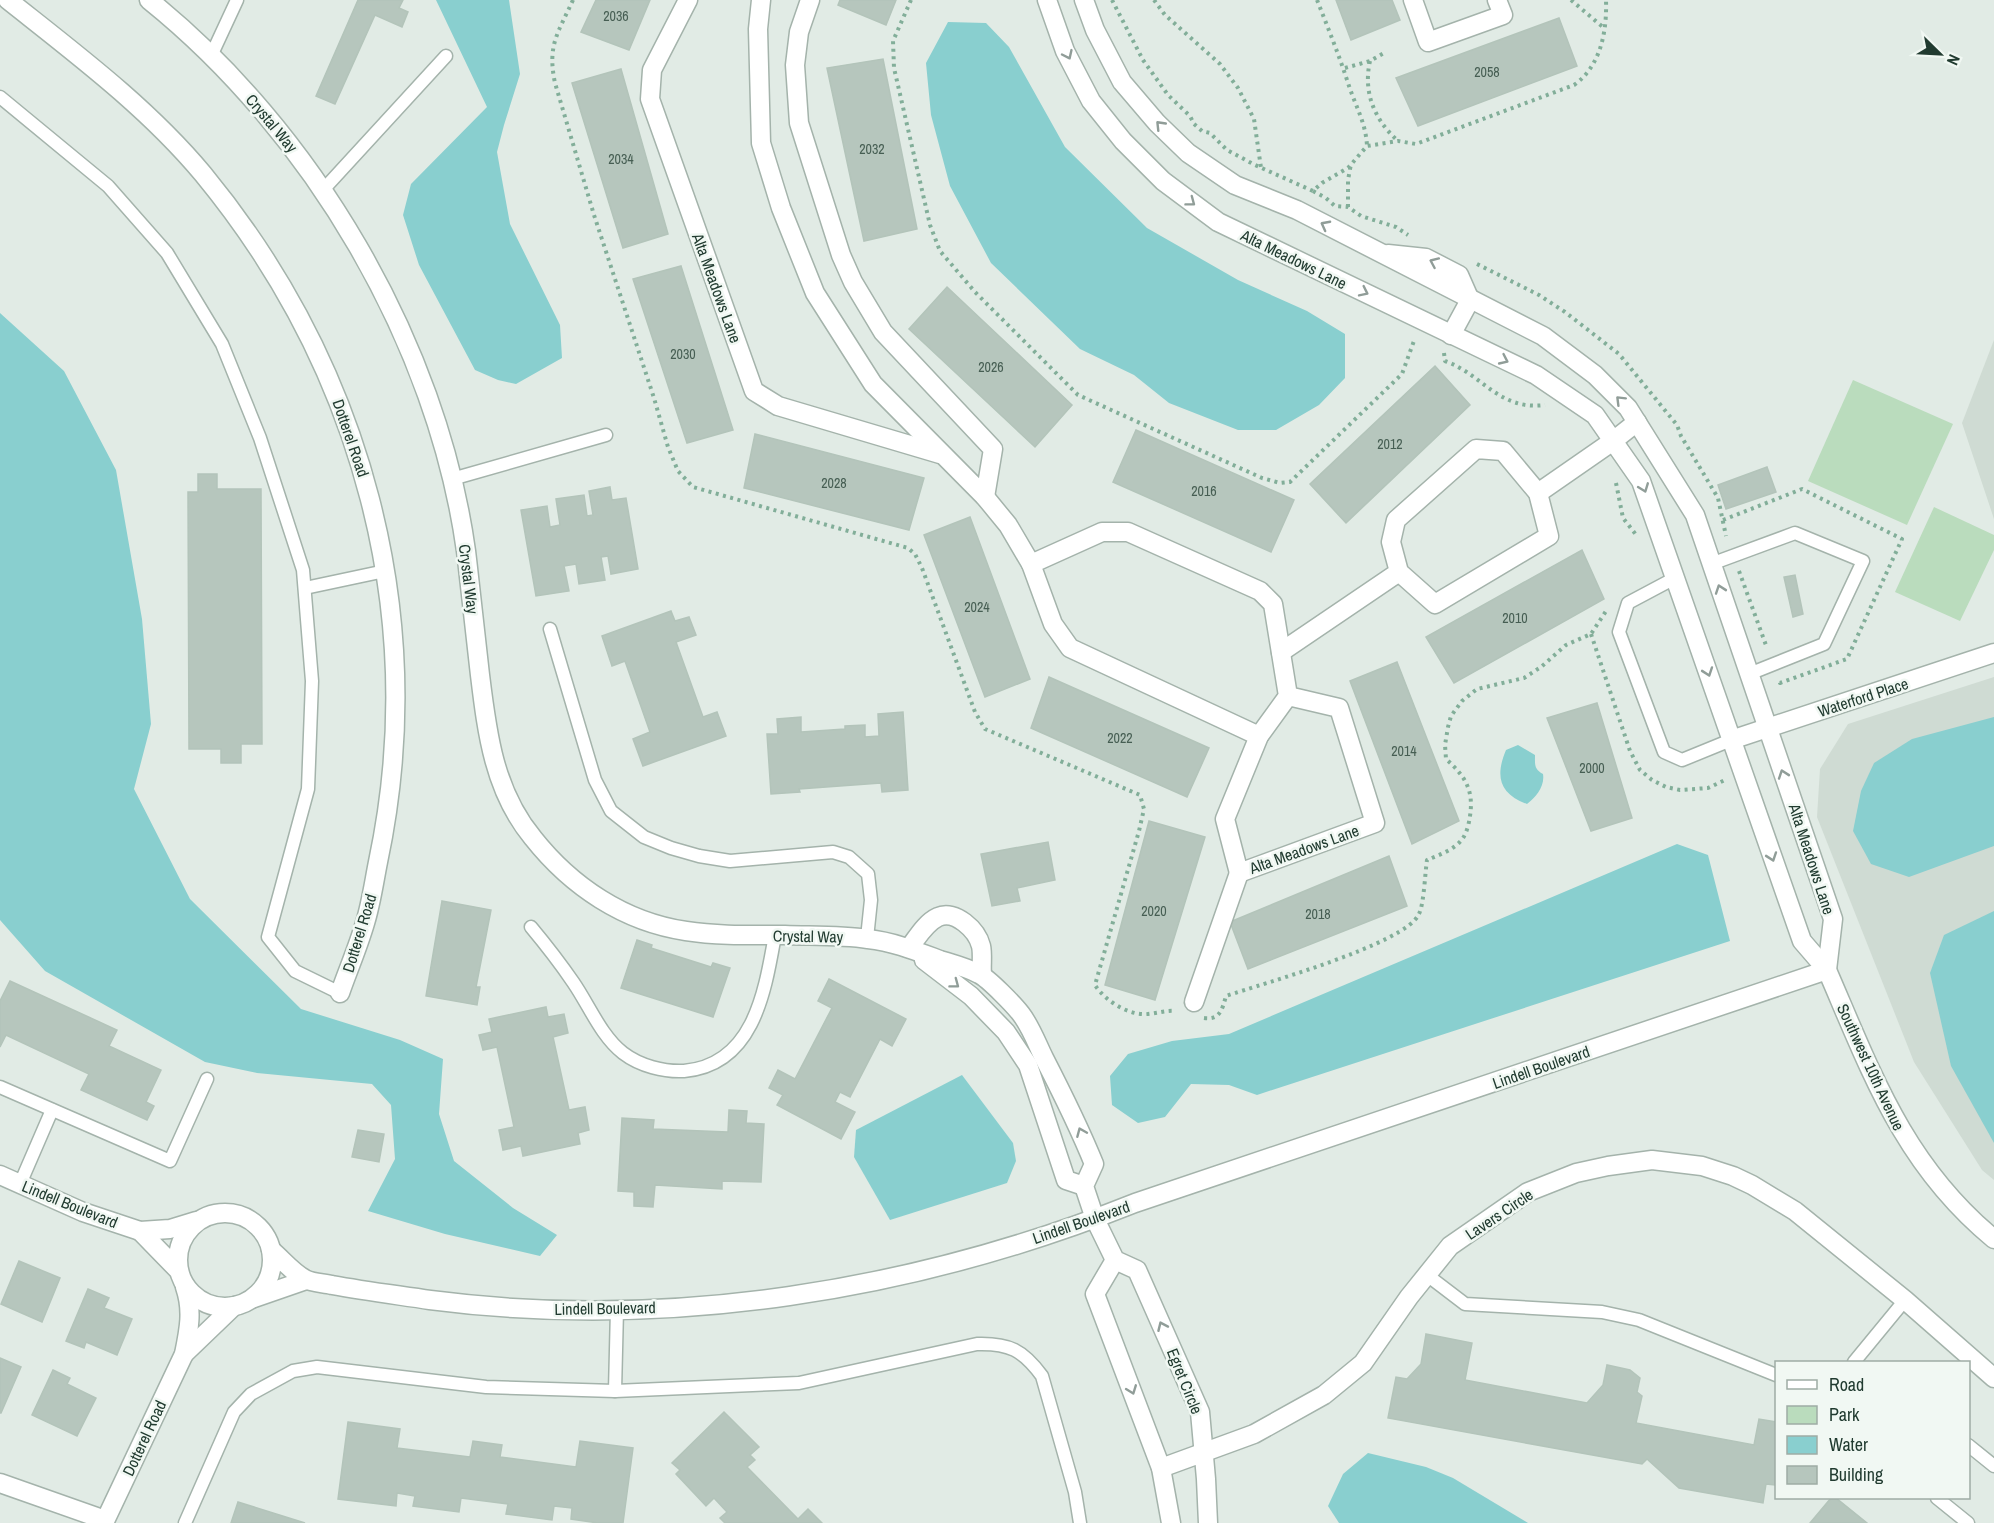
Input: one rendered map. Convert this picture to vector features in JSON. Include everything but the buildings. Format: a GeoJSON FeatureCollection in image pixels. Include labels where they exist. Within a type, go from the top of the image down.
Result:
{"type":"FeatureCollection","features":[{"type":"Feature","properties":{"kind":"street","name":"Dotterel Road"},"geometry":{"type":"LineString","coordinates":[[8,0],[120,91],[168,136],[202,173],[242,224],[279,279],[310,337],[338,397],[360,459],[377,522],[390,604],[395,670],[394,752],[386,825],[365,922],[339,993]]}},
{"type":"Feature","properties":{"kind":"street","name":"Crystal Way"},"geometry":{"type":"LineString","coordinates":[[149,0],[211,56],[259,106],[302,160],[371,269],[394,316],[415,364],[452,479],[465,547],[487,735],[510,803],[529,834],[552,861],[579,885],[601,900],[633,916],[685,931],[867,938],[894,943],[909,948],[982,975],[1022,1015],[1079,1126],[1094,1164],[1083,1186],[1066,1180],[1028,1065],[1006,1032],[971,996],[909,948]]}},
{"type":"Feature","properties":{"kind":"street","name":"Alta Meadows Lane"},"geometry":{"type":"LineString","coordinates":[[688,0],[652,70],[650,99],[754,391],[778,406],[942,454]]}},
{"type":"Feature","properties":{"kind":"street","name":"Alta Meadows Lane"},"geometry":{"type":"LineString","coordinates":[[761,0],[758,29],[761,143],[781,208],[815,292],[873,384],[985,497],[1008,525],[1031,564],[1053,624],[1070,648],[1259,736]]}},
{"type":"Feature","properties":{"kind":"street"},"geometry":{"type":"LineString","coordinates":[[810,0],[799,32],[795,65],[799,123],[841,255],[853,282],[883,332],[993,449],[985,497]]}},
{"type":"Feature","properties":{"kind":"street","name":"Alta Meadows Lane"},"geometry":{"type":"LineString","coordinates":[[1047,0],[1065,51],[1091,101],[1123,141],[1163,181],[1218,222],[1536,375],[1594,416],[1641,481],[1802,941],[1827,970]]}},
{"type":"Feature","properties":{"kind":"street"},"geometry":{"type":"LineString","coordinates":[[1084,0],[1095,30],[1122,82],[1157,123],[1188,153],[1235,184],[1297,210],[1379,253],[1426,258],[1460,274],[1470,300],[1451,335]]}},
{"type":"Feature","properties":{"kind":"street"},"geometry":{"type":"LineString","coordinates":[[1413,0],[1428,42],[1503,15],[1497,0]]}},
{"type":"Feature","properties":{"kind":"street","name":"Alta Meadows Lane"},"geometry":{"type":"LineString","coordinates":[[1470,300],[1543,336],[1594,375],[1628,408],[1695,515],[1833,919],[1827,970]]}},
{"type":"Feature","properties":{"kind":"street"},"geometry":{"type":"LineString","coordinates":[[1539,493],[1637,422]]}},
{"type":"Feature","properties":{"kind":"street"},"geometry":{"type":"LineString","coordinates":[[1476,449],[1503,451],[1539,493],[1549,536],[1435,604],[1399,572],[1390,542],[1396,520],[1476,449]]}},
{"type":"Feature","properties":{"kind":"street"},"geometry":{"type":"LineString","coordinates":[[1031,564],[1102,532],[1128,532],[1260,591],[1273,604],[1288,696]]}},
{"type":"Feature","properties":{"kind":"street"},"geometry":{"type":"LineString","coordinates":[[1281,652],[1399,572]]}},
{"type":"Feature","properties":{"kind":"street","name":"Waterford Place"},"geometry":{"type":"LineString","coordinates":[[1731,740],[1994,653]]}},
{"type":"Feature","properties":{"kind":"street","name":"Alta Meadows Lane"},"geometry":{"type":"LineString","coordinates":[[1194,1002],[1239,873],[1225,819],[1259,736],[1288,696],[1339,708],[1376,823],[1239,873]]}},
{"type":"Feature","properties":{"kind":"street"},"geometry":{"type":"LineString","coordinates":[[909,948],[926,926],[939,917],[949,915],[961,920],[972,929],[981,945],[982,975]]}},
{"type":"Feature","properties":{"kind":"street","name":"Lindell Boulevard"},"geometry":{"type":"LineString","coordinates":[[271,1250],[306,1280],[370,1292],[456,1303],[543,1309],[695,1306],[782,1298],[867,1284],[952,1264],[1095,1219],[1135,1203],[1827,970]]}},
{"type":"Feature","properties":{"kind":"street","name":"Southwest 10th Avenue"},"geometry":{"type":"LineString","coordinates":[[1827,970],[1871,1070],[1918,1158],[1940,1186],[1994,1239]]}},
{"type":"Feature","properties":{"kind":"street","name":"Lavers Circle"},"geometry":{"type":"LineString","coordinates":[[1161,1468],[1254,1434],[1324,1395],[1363,1363],[1409,1297],[1450,1246],[1528,1192],[1576,1173],[1652,1160],[1702,1166],[1752,1185],[1795,1211],[1905,1300],[1994,1378]]}},
{"type":"Feature","properties":{"kind":"street","name":"Lindell Boulevard"},"geometry":{"type":"LineString","coordinates":[[0,1175],[83,1212],[140,1231],[170,1229],[198,1221]]}},
{"type":"Feature","properties":{"kind":"street"},"geometry":{"type":"LineString","coordinates":[[1083,1186],[1095,1219],[1115,1260],[1095,1294],[1161,1468],[1171,1523]]}},
{"type":"Feature","properties":{"kind":"street"},"geometry":{"type":"LineString","coordinates":[[215,1213],[234,1213],[251,1220],[264,1233],[271,1250],[272,1269],[264,1286],[243,1303],[216,1306],[199,1300],[182,1278],[178,1251],[185,1234],[198,1221],[215,1213]]}},
{"type":"Feature","properties":{"kind":"street","name":"Lindell Boulevard"},"geometry":{"type":"LineString","coordinates":[[140,1231],[182,1278]]}},
{"type":"Feature","properties":{"kind":"street","name":"Egret Circle"},"geometry":{"type":"LineString","coordinates":[[1115,1260],[1137,1270],[1200,1412],[1208,1523]]}},
{"type":"Feature","properties":{"kind":"street","name":"Dotterel Road"},"geometry":{"type":"LineString","coordinates":[[104,1522],[184,1354],[191,1324],[189,1298],[182,1278]]}},
{"type":"Feature","properties":{"kind":"street","name":"Lindell Boulevard"},"geometry":{"type":"LineString","coordinates":[[243,1303],[306,1280]]}},
{"type":"Feature","properties":{"kind":"street","name":"Dotterel Road"},"geometry":{"type":"LineString","coordinates":[[184,1354],[243,1303]]}},
{"type":"Feature","properties":{"kind":"street"},"geometry":{"type":"LineString","coordinates":[[0,1483],[104,1522]]}},
{"type":"Feature","properties":{"kind":"lane"},"geometry":{"type":"LineString","coordinates":[[211,56],[237,0]]}},
{"type":"Feature","properties":{"kind":"lane"},"geometry":{"type":"LineString","coordinates":[[323,190],[446,56]]}},
{"type":"Feature","properties":{"kind":"lane"},"geometry":{"type":"LineString","coordinates":[[0,97],[108,186],[167,253],[226,354],[264,448],[303,570],[312,681],[308,789],[268,937],[295,971],[339,993]]}},
{"type":"Feature","properties":{"kind":"lane"},"geometry":{"type":"LineString","coordinates":[[452,479],[606,435]]}},
{"type":"Feature","properties":{"kind":"lane"},"geometry":{"type":"LineString","coordinates":[[1711,564],[1795,533],[1863,561],[1824,644],[1749,674]]}},
{"type":"Feature","properties":{"kind":"lane"},"geometry":{"type":"LineString","coordinates":[[305,588],[385,570]]}},
{"type":"Feature","properties":{"kind":"lane"},"geometry":{"type":"LineString","coordinates":[[1675,578],[1628,603],[1619,632],[1664,752],[1682,760],[1731,740]]}},
{"type":"Feature","properties":{"kind":"lane"},"geometry":{"type":"LineString","coordinates":[[550,629],[595,780],[611,811],[644,837],[699,856],[730,861],[833,852],[849,857],[868,874],[871,900],[867,938]]}},
{"type":"Feature","properties":{"kind":"lane"},"geometry":{"type":"LineString","coordinates":[[531,927],[573,982],[603,1030],[623,1053],[644,1064],[670,1072],[696,1070],[718,1061],[738,1044],[754,1020],[763,996],[775,935]]}},
{"type":"Feature","properties":{"kind":"lane"},"geometry":{"type":"LineString","coordinates":[[0,1087],[170,1161],[207,1079]]}},
{"type":"Feature","properties":{"kind":"lane"},"geometry":{"type":"LineString","coordinates":[[20,1184],[52,1110]]}},
{"type":"Feature","properties":{"kind":"lane"},"geometry":{"type":"LineString","coordinates":[[1427,1275],[1465,1304],[1602,1312],[1639,1320],[1775,1376]]}},
{"type":"Feature","properties":{"kind":"lane"},"geometry":{"type":"LineString","coordinates":[[1855,1361],[1905,1300]]}},
{"type":"Feature","properties":{"kind":"lane"},"geometry":{"type":"LineString","coordinates":[[615,1391],[617,1309]]}},
{"type":"Feature","properties":{"kind":"lane"},"geometry":{"type":"LineString","coordinates":[[184,1523],[234,1412],[251,1394],[293,1371],[317,1367],[486,1387],[615,1391],[799,1383],[976,1344],[996,1344],[1014,1349],[1031,1360],[1042,1376],[1075,1492],[1080,1523]]}},
{"type":"Feature","properties":{"kind":"lane"},"geometry":{"type":"LineString","coordinates":[[1970,1447],[1994,1466]]}},
{"type":"Feature","properties":{"kind":"lane"},"geometry":{"type":"LineString","coordinates":[[1939,1499],[1968,1523]]}},
{"type":"Feature","properties":{"kind":"path"},"geometry":{"type":"LineString","coordinates":[[911,0],[893,41],[894,68],[930,225],[940,251],[975,292],[1078,395],[1262,478],[1280,483],[1290,482],[1402,374],[1416,336]]}},
{"type":"Feature","properties":{"kind":"path"},"geometry":{"type":"LineString","coordinates":[[1112,0],[1143,60],[1168,95],[1202,131],[1210,133],[1227,150],[1313,191],[1352,164],[1367,146],[1367,132],[1348,83],[1345,68],[1317,0]]}},
{"type":"Feature","properties":{"kind":"path"},"geometry":{"type":"LineString","coordinates":[[1154,0],[1165,15],[1220,64],[1238,88],[1254,119],[1261,168]]}},
{"type":"Feature","properties":{"kind":"path"},"geometry":{"type":"LineString","coordinates":[[1571,0],[1604,28]]}},
{"type":"Feature","properties":{"kind":"path"},"geometry":{"type":"LineString","coordinates":[[1367,146],[1398,141],[1416,144],[1574,85],[1584,78],[1594,65],[1607,14],[1606,0]]}},
{"type":"Feature","properties":{"kind":"path"},"geometry":{"type":"LineString","coordinates":[[1345,68],[1370,61],[1384,53]]}},
{"type":"Feature","properties":{"kind":"path"},"geometry":{"type":"LineString","coordinates":[[1370,61],[1367,75],[1373,109],[1380,122],[1398,141]]}},
{"type":"Feature","properties":{"kind":"path"},"geometry":{"type":"LineString","coordinates":[[1348,207],[1348,180],[1352,164]]}},
{"type":"Feature","properties":{"kind":"path"},"geometry":{"type":"LineString","coordinates":[[1723,520],[1802,489],[1902,539],[1847,659],[1780,683],[1761,632]]}},
{"type":"Feature","properties":{"kind":"shaded area"},"geometry":{"type":"Polygon","coordinates":[[[1994,340],[1994,519],[1962,423],[1994,340]]]}},
{"type":"Feature","properties":{"kind":"shaded area"},"geometry":{"type":"Polygon","coordinates":[[[1994,677],[1994,1180],[1982,1170],[1914,1062],[1817,817],[1820,769],[1848,724],[1994,677]]]}},
{"type":"Feature","properties":{"kind":"green space"},"geometry":{"type":"Polygon","coordinates":[[[1853,380],[1953,424],[1907,525],[1808,481],[1853,380]]]}},
{"type":"Feature","properties":{"kind":"green space"},"geometry":{"type":"Polygon","coordinates":[[[1934,507],[1994,535],[1994,550],[1960,621],[1895,592],[1934,507]]]}},
{"type":"Feature","properties":{"kind":"water"},"geometry":{"type":"Polygon","coordinates":[[[436,0],[509,0],[520,74],[497,152],[510,224],[560,325],[562,358],[516,384],[498,380],[475,370],[419,265],[403,215],[411,184],[487,107],[436,0]]]}},
{"type":"Feature","properties":{"kind":"water"},"geometry":{"type":"Polygon","coordinates":[[[948,22],[986,23],[1009,47],[1065,147],[1147,228],[1238,280],[1307,311],[1345,334],[1345,378],[1319,405],[1276,430],[1238,430],[1169,403],[1134,375],[1080,349],[991,263],[950,186],[931,115],[926,63],[948,22]]]}},
{"type":"Feature","properties":{"kind":"water"},"geometry":{"type":"Polygon","coordinates":[[[0,313],[64,371],[116,470],[142,619],[151,724],[134,789],[190,899],[301,1009],[400,1040],[443,1059],[439,1114],[454,1161],[513,1208],[557,1235],[540,1256],[445,1234],[368,1211],[395,1159],[391,1105],[372,1084],[257,1073],[205,1062],[45,971],[0,920],[0,313]]]}},
{"type":"Feature","properties":{"kind":"water"},"geometry":{"type":"Polygon","coordinates":[[[1994,717],[1994,846],[1909,877],[1871,864],[1853,831],[1861,791],[1874,763],[1912,739],[1994,717]]]}},
{"type":"Feature","properties":{"kind":"water"},"geometry":{"type":"Polygon","coordinates":[[[1518,745],[1535,755],[1536,766],[1543,774],[1543,783],[1539,791],[1527,804],[1510,795],[1500,776],[1506,750],[1518,745]]]}},
{"type":"Feature","properties":{"kind":"water"},"geometry":{"type":"Polygon","coordinates":[[[1677,844],[1708,855],[1730,941],[1257,1095],[1229,1085],[1191,1084],[1165,1117],[1138,1123],[1112,1105],[1110,1076],[1128,1054],[1172,1041],[1229,1034],[1677,844]]]}},
{"type":"Feature","properties":{"kind":"water"},"geometry":{"type":"Polygon","coordinates":[[[1994,911],[1994,1143],[1951,1066],[1930,973],[1944,935],[1994,911]]]}},
{"type":"Feature","properties":{"kind":"water"},"geometry":{"type":"Polygon","coordinates":[[[962,1075],[1013,1143],[1016,1161],[1007,1183],[890,1220],[854,1157],[856,1130],[962,1075]]]}},
{"type":"Feature","properties":{"kind":"water"},"geometry":{"type":"Polygon","coordinates":[[[1368,1453],[1426,1467],[1453,1478],[1528,1523],[1339,1523],[1328,1506],[1343,1474],[1368,1453]]]}}]}
